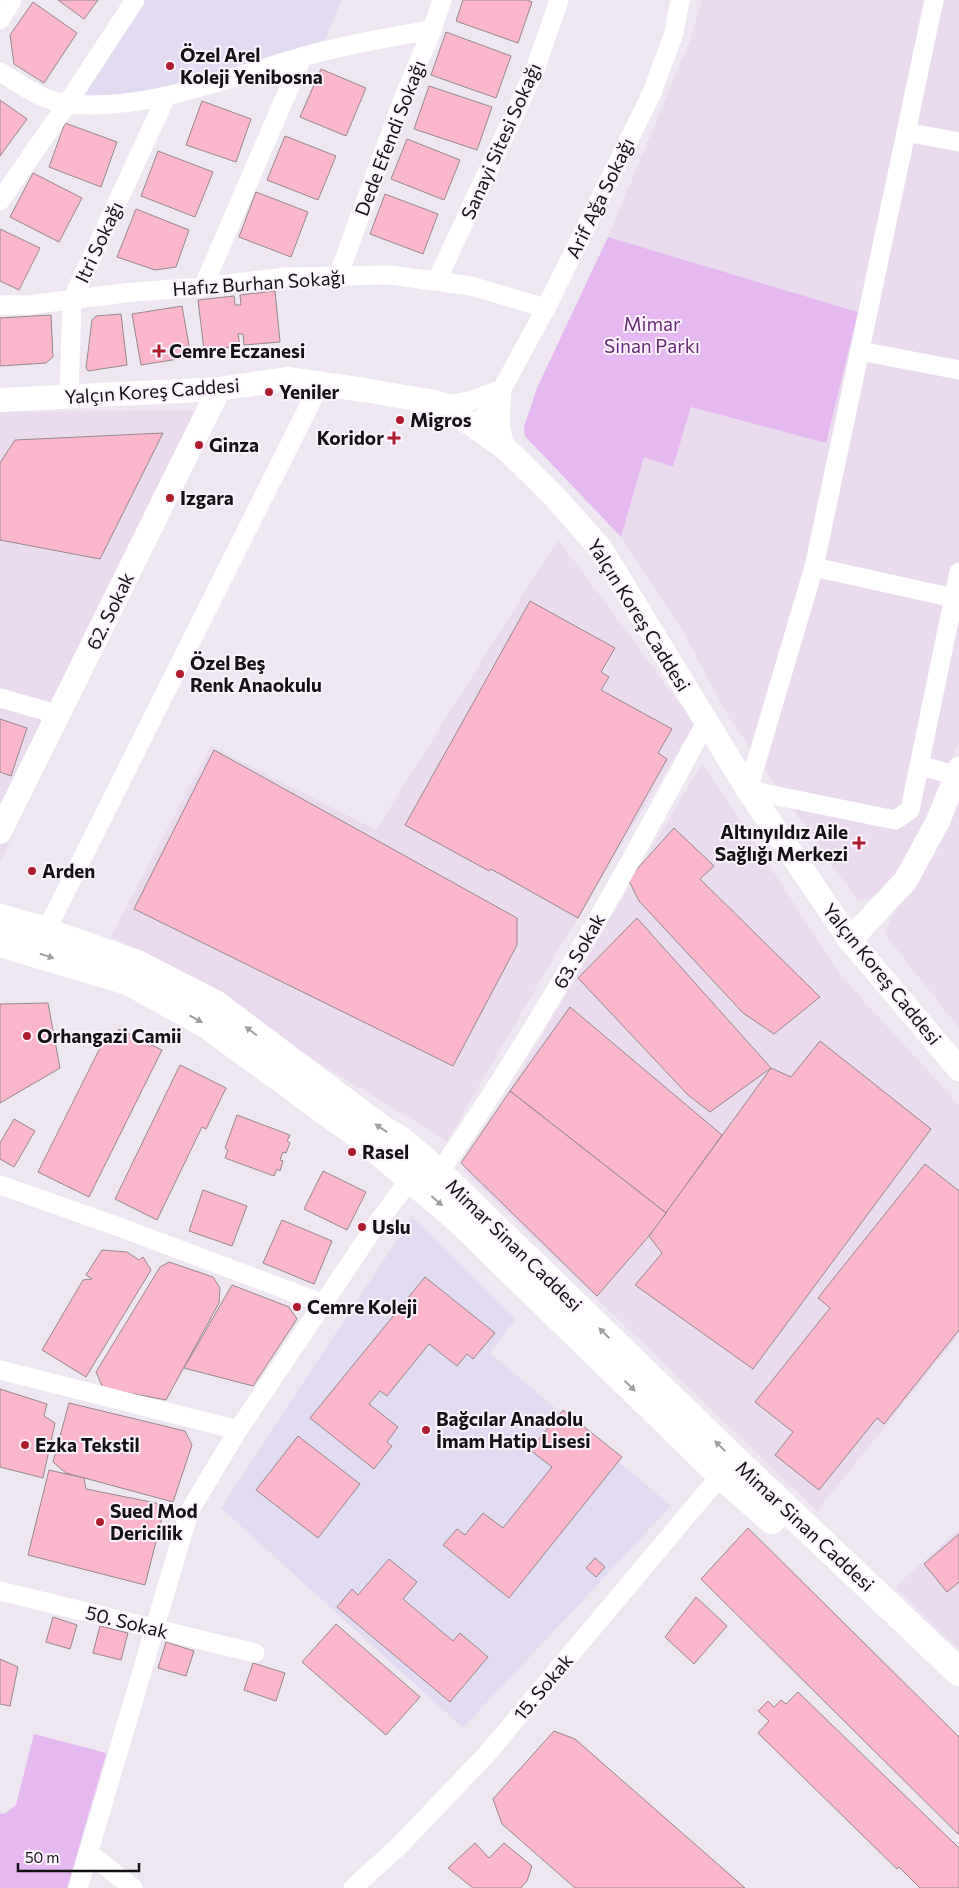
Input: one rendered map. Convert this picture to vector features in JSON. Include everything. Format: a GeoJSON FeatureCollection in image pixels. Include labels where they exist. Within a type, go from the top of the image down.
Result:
{"type":"FeatureCollection","features":[{"type":"Feature","properties":{"kind":"main road","name":"Mimar Sinan Caddesi"},"geometry":{"type":"LineString","coordinates":[[0,918],[46,931],[137,964],[215,1004],[380,1128],[403,1142],[439,1173],[733,1458],[959,1672]]}},
{"type":"Feature","properties":{"kind":"main road","name":"Mimar Sinan Caddesi"},"geometry":{"type":"LineString","coordinates":[[0,943],[128,981],[206,1024],[365,1140],[457,1218],[721,1475],[872,1609],[959,1693]]}},
{"type":"Feature","properties":{"kind":"street"},"geometry":{"type":"LineString","coordinates":[[0,20],[12,0]]}},
{"type":"Feature","properties":{"kind":"street"},"geometry":{"type":"LineString","coordinates":[[0,201],[67,104],[135,0]]}},
{"type":"Feature","properties":{"kind":"street","name":"Dede Efendi Sokağı"},"geometry":{"type":"LineString","coordinates":[[338,276],[442,0]]}},
{"type":"Feature","properties":{"kind":"street","name":"Sanayi Sitesi Sokağı"},"geometry":{"type":"LineString","coordinates":[[437,280],[535,70],[559,0]]}},
{"type":"Feature","properties":{"kind":"street","name":"Arif Ağa Sokağı"},"geometry":{"type":"LineString","coordinates":[[477,427],[502,389],[546,308],[651,95],[674,33],[680,0]]}},
{"type":"Feature","properties":{"kind":"street"},"geometry":{"type":"LineString","coordinates":[[934,0],[814,567],[748,790],[895,820],[910,810],[959,572]]}},
{"type":"Feature","properties":{"kind":"street"},"geometry":{"type":"LineString","coordinates":[[0,72],[41,97],[67,104],[121,104],[166,97],[302,56],[377,39],[432,30]]}},
{"type":"Feature","properties":{"kind":"street"},"geometry":{"type":"LineString","coordinates":[[203,287],[302,56]]}},
{"type":"Feature","properties":{"kind":"street","name":"Itri Sokağı"},"geometry":{"type":"LineString","coordinates":[[68,396],[72,300],[166,97]]}},
{"type":"Feature","properties":{"kind":"street"},"geometry":{"type":"LineString","coordinates":[[906,132],[959,142]]}},
{"type":"Feature","properties":{"kind":"street","name":"Hafız Burhan Sokağı"},"geometry":{"type":"LineString","coordinates":[[0,305],[29,305],[134,292],[203,287],[286,277],[390,274],[471,286],[546,308]]}},
{"type":"Feature","properties":{"kind":"street"},"geometry":{"type":"LineString","coordinates":[[860,351],[959,370]]}},
{"type":"Feature","properties":{"kind":"street","name":"Yalçın Koreş Caddesi"},"geometry":{"type":"LineString","coordinates":[[0,400],[219,389],[287,379],[364,390],[444,405],[477,427],[505,448],[553,495],[601,549],[748,790],[850,940],[959,1069]]}},
{"type":"Feature","properties":{"kind":"street"},"geometry":{"type":"LineString","coordinates":[[46,931],[320,384]]}},
{"type":"Feature","properties":{"kind":"street","name":"62. Sokak"},"geometry":{"type":"LineString","coordinates":[[0,832],[219,389]]}},
{"type":"Feature","properties":{"kind":"street"},"geometry":{"type":"LineString","coordinates":[[444,405],[470,400],[502,389],[500,424],[505,448]]}},
{"type":"Feature","properties":{"kind":"street"},"geometry":{"type":"LineString","coordinates":[[814,567],[954,598]]}},
{"type":"Feature","properties":{"kind":"street"},"geometry":{"type":"LineString","coordinates":[[0,698],[60,714]]}},
{"type":"Feature","properties":{"kind":"street","name":"63. Sokak"},"geometry":{"type":"LineString","coordinates":[[439,1173],[488,1102],[547,1007],[647,833],[706,722]]}},
{"type":"Feature","properties":{"kind":"street"},"geometry":{"type":"LineString","coordinates":[[850,940],[906,880],[938,821],[958,773],[919,765]]}},
{"type":"Feature","properties":{"kind":"street"},"geometry":{"type":"LineString","coordinates":[[78,1888],[189,1512],[238,1430],[378,1222],[411,1178],[439,1173]]}},
{"type":"Feature","properties":{"kind":"street"},"geometry":{"type":"LineString","coordinates":[[0,1186],[128,1230],[324,1304]]}},
{"type":"Feature","properties":{"kind":"street"},"geometry":{"type":"LineString","coordinates":[[0,1370],[238,1430]]}},
{"type":"Feature","properties":{"kind":"street","name":"15. Sokak"},"geometry":{"type":"LineString","coordinates":[[353,1888],[399,1846],[486,1755],[721,1475]]}},
{"type":"Feature","properties":{"kind":"street","name":"50. Sokak"},"geometry":{"type":"LineString","coordinates":[[0,1591],[255,1653]]}},
{"type":"Feature","properties":{"kind":"street"},"geometry":{"type":"LineString","coordinates":[[89,1852],[133,1888]]}},
{"type":"Feature","properties":{"kind":"shaded area","name":"Özel Arel Koleji Yenibosna"},"geometry":{"type":"Polygon","coordinates":[[[142,0],[341,0],[325,40],[153,93],[81,96],[142,0]]]}},
{"type":"Feature","properties":{"kind":"shaded area"},"geometry":{"type":"Polygon","coordinates":[[[702,0],[959,0],[959,742],[922,826],[904,861],[886,888],[869,899],[857,900],[729,718],[678,622],[621,537],[644,457],[673,467],[691,407],[826,443],[858,312],[608,237],[689,43],[702,0]]]}},
{"type":"Feature","properties":{"kind":"shaded area"},"geometry":{"type":"Polygon","coordinates":[[[219,410],[0,862],[0,412],[219,410]]]}},
{"type":"Feature","properties":{"kind":"shaded area"},"geometry":{"type":"Polygon","coordinates":[[[558,539],[695,724],[564,940],[447,1141],[111,936],[211,746],[376,830],[558,539]]]}},
{"type":"Feature","properties":{"kind":"shaded area"},"geometry":{"type":"Polygon","coordinates":[[[702,763],[843,978],[959,1105],[959,1334],[817,1511],[463,1170],[702,763]]]}},
{"type":"Feature","properties":{"kind":"shaded area"},"geometry":{"type":"Polygon","coordinates":[[[959,788],[959,1028],[884,933],[959,788]]]}},
{"type":"Feature","properties":{"kind":"shaded area","name":"Bağcılar Anadolu İmam Hatip Lisesi"},"geometry":{"type":"Polygon","coordinates":[[[412,1217],[516,1319],[490,1353],[671,1506],[463,1728],[221,1508],[412,1217]]]}},
{"type":"Feature","properties":{"kind":"shaded area"},"geometry":{"type":"Polygon","coordinates":[[[959,1529],[959,1649],[895,1587],[959,1529]]]}},
{"type":"Feature","properties":{"kind":"green space","name":"Mimar Sinan Parkı"},"geometry":{"type":"Polygon","coordinates":[[[608,237],[858,312],[826,443],[691,407],[673,467],[644,457],[621,537],[525,436],[524,427],[537,388],[608,237]]]}},
{"type":"Feature","properties":{"kind":"green space"},"geometry":{"type":"Polygon","coordinates":[[[34,1734],[106,1753],[105,1758],[67,1888],[0,1888],[0,1813],[4,1814],[16,1805],[34,1734]]]}},
{"type":"Feature","properties":{"kind":"building"},"geometry":{"type":"Polygon","coordinates":[[[58,0],[98,0],[84,19],[58,0]]]}},
{"type":"Feature","properties":{"kind":"building"},"geometry":{"type":"Polygon","coordinates":[[[463,0],[527,0],[532,2],[518,43],[456,21],[463,0]]]}},
{"type":"Feature","properties":{"kind":"building"},"geometry":{"type":"Polygon","coordinates":[[[33,2],[77,33],[44,83],[14,64],[10,35],[33,2]]]}},
{"type":"Feature","properties":{"kind":"building"},"geometry":{"type":"Polygon","coordinates":[[[446,32],[511,56],[496,98],[431,75],[446,32]]]}},
{"type":"Feature","properties":{"kind":"building"},"geometry":{"type":"Polygon","coordinates":[[[321,69],[366,88],[346,136],[300,117],[321,69]]]}},
{"type":"Feature","properties":{"kind":"building"},"geometry":{"type":"Polygon","coordinates":[[[429,86],[492,107],[477,150],[414,129],[429,86]]]}},
{"type":"Feature","properties":{"kind":"building"},"geometry":{"type":"Polygon","coordinates":[[[0,100],[27,119],[0,156],[0,100]]]}},
{"type":"Feature","properties":{"kind":"building"},"geometry":{"type":"Polygon","coordinates":[[[202,101],[251,119],[236,162],[186,145],[202,101]]]}},
{"type":"Feature","properties":{"kind":"building"},"geometry":{"type":"Polygon","coordinates":[[[65,123],[117,142],[101,187],[49,167],[65,123]]]}},
{"type":"Feature","properties":{"kind":"building"},"geometry":{"type":"Polygon","coordinates":[[[285,136],[336,156],[318,200],[267,180],[285,136]]]}},
{"type":"Feature","properties":{"kind":"building"},"geometry":{"type":"Polygon","coordinates":[[[407,139],[460,160],[444,200],[391,179],[407,139]]]}},
{"type":"Feature","properties":{"kind":"building"},"geometry":{"type":"Polygon","coordinates":[[[158,151],[213,172],[195,217],[141,196],[158,151]]]}},
{"type":"Feature","properties":{"kind":"building"},"geometry":{"type":"Polygon","coordinates":[[[33,173],[82,198],[59,242],[10,217],[33,173]]]}},
{"type":"Feature","properties":{"kind":"building"},"geometry":{"type":"Polygon","coordinates":[[[256,192],[308,212],[291,257],[239,237],[256,192]]]}},
{"type":"Feature","properties":{"kind":"building"},"geometry":{"type":"Polygon","coordinates":[[[385,194],[438,214],[423,254],[370,234],[385,194]]]}},
{"type":"Feature","properties":{"kind":"building"},"geometry":{"type":"Polygon","coordinates":[[[136,209],[189,230],[176,267],[155,270],[117,257],[136,209]]]}},
{"type":"Feature","properties":{"kind":"building"},"geometry":{"type":"Polygon","coordinates":[[[0,229],[40,248],[19,290],[0,281],[0,229]]]}},
{"type":"Feature","properties":{"kind":"building"},"geometry":{"type":"Polygon","coordinates":[[[275,291],[280,342],[244,345],[243,334],[238,334],[240,346],[204,350],[198,300],[234,296],[235,305],[241,305],[240,295],[275,291]]]}},
{"type":"Feature","properties":{"kind":"building"},"geometry":{"type":"Polygon","coordinates":[[[182,306],[191,357],[141,365],[132,314],[182,306]]]}},
{"type":"Feature","properties":{"kind":"building"},"geometry":{"type":"Polygon","coordinates":[[[121,314],[127,365],[88,371],[86,368],[92,320],[96,316],[121,314]]]}},
{"type":"Feature","properties":{"kind":"building"},"geometry":{"type":"Polygon","coordinates":[[[51,315],[53,357],[46,363],[0,366],[0,318],[51,315]]]}},
{"type":"Feature","properties":{"kind":"building"},"geometry":{"type":"Polygon","coordinates":[[[163,433],[100,559],[0,540],[0,463],[15,440],[163,433]]]}},
{"type":"Feature","properties":{"kind":"building"},"geometry":{"type":"Polygon","coordinates":[[[530,601],[615,648],[601,672],[609,677],[601,690],[672,729],[658,753],[667,759],[578,918],[491,869],[489,871],[405,825],[530,601]]]}},
{"type":"Feature","properties":{"kind":"building"},"geometry":{"type":"Polygon","coordinates":[[[0,719],[27,728],[11,776],[0,772],[0,719]]]}},
{"type":"Feature","properties":{"kind":"building"},"geometry":{"type":"Polygon","coordinates":[[[214,750],[517,918],[517,945],[453,1066],[134,909],[214,750]]]}},
{"type":"Feature","properties":{"kind":"building"},"geometry":{"type":"Polygon","coordinates":[[[674,828],[714,866],[700,879],[820,997],[774,1034],[743,1013],[639,901],[628,879],[674,828]]]}},
{"type":"Feature","properties":{"kind":"building"},"geometry":{"type":"Polygon","coordinates":[[[637,918],[771,1068],[710,1112],[688,1095],[578,978],[637,918]]]}},
{"type":"Feature","properties":{"kind":"building","name":"Orhangazi Camii"},"geometry":{"type":"Polygon","coordinates":[[[48,1003],[60,1068],[0,1103],[0,1004],[48,1003]]]}},
{"type":"Feature","properties":{"kind":"building"},"geometry":{"type":"Polygon","coordinates":[[[570,1007],[722,1135],[666,1213],[510,1091],[570,1007]]]}},
{"type":"Feature","properties":{"kind":"building"},"geometry":{"type":"Polygon","coordinates":[[[119,1029],[162,1050],[89,1197],[38,1172],[105,1038],[113,1042],[119,1029]]]}},
{"type":"Feature","properties":{"kind":"building"},"geometry":{"type":"Polygon","coordinates":[[[820,1041],[931,1129],[753,1369],[635,1285],[662,1253],[649,1236],[771,1068],[791,1077],[820,1041]]]}},
{"type":"Feature","properties":{"kind":"building"},"geometry":{"type":"Polygon","coordinates":[[[180,1065],[226,1088],[206,1129],[202,1127],[157,1220],[115,1199],[180,1065]]]}},
{"type":"Feature","properties":{"kind":"building"},"geometry":{"type":"Polygon","coordinates":[[[510,1091],[666,1213],[649,1236],[597,1296],[461,1163],[510,1091]]]}},
{"type":"Feature","properties":{"kind":"building"},"geometry":{"type":"Polygon","coordinates":[[[237,1115],[290,1135],[287,1141],[290,1143],[286,1153],[283,1152],[280,1160],[283,1161],[280,1171],[277,1169],[274,1176],[225,1158],[228,1150],[225,1148],[237,1115]]]}},
{"type":"Feature","properties":{"kind":"building"},"geometry":{"type":"Polygon","coordinates":[[[14,1119],[35,1131],[14,1167],[0,1159],[0,1143],[14,1119]]]}},
{"type":"Feature","properties":{"kind":"building"},"geometry":{"type":"Polygon","coordinates":[[[925,1164],[959,1191],[959,1330],[884,1424],[877,1418],[819,1490],[775,1455],[793,1432],[755,1402],[830,1308],[818,1298],[925,1164]]]}},
{"type":"Feature","properties":{"kind":"building"},"geometry":{"type":"Polygon","coordinates":[[[323,1171],[366,1192],[347,1230],[304,1209],[323,1171]]]}},
{"type":"Feature","properties":{"kind":"building"},"geometry":{"type":"Polygon","coordinates":[[[203,1190],[247,1206],[232,1246],[189,1231],[203,1190]]]}},
{"type":"Feature","properties":{"kind":"building"},"geometry":{"type":"Polygon","coordinates":[[[282,1220],[332,1241],[314,1284],[263,1263],[282,1220]]]}},
{"type":"Feature","properties":{"kind":"building"},"geometry":{"type":"Polygon","coordinates":[[[102,1250],[127,1252],[139,1260],[143,1257],[151,1270],[86,1377],[42,1350],[83,1280],[92,1279],[86,1275],[102,1250]]]}},
{"type":"Feature","properties":{"kind":"building"},"geometry":{"type":"Polygon","coordinates":[[[169,1262],[213,1277],[220,1288],[219,1303],[166,1400],[103,1388],[96,1372],[160,1267],[169,1262]]]}},
{"type":"Feature","properties":{"kind":"building","name":"Bağcılar Anadolu İmam Hatip Lisesi"},"geometry":{"type":"Polygon","coordinates":[[[425,1277],[495,1333],[473,1359],[467,1354],[457,1366],[429,1344],[387,1396],[380,1391],[369,1404],[398,1427],[387,1442],[392,1446],[374,1469],[310,1418],[425,1277]]]}},
{"type":"Feature","properties":{"kind":"building"},"geometry":{"type":"Polygon","coordinates":[[[232,1285],[289,1307],[297,1319],[253,1386],[184,1368],[232,1285]]]}},
{"type":"Feature","properties":{"kind":"building","name":"Ezka Tekstil"},"geometry":{"type":"Polygon","coordinates":[[[0,1389],[47,1404],[44,1416],[55,1423],[43,1478],[0,1467],[0,1389]]]}},
{"type":"Feature","properties":{"kind":"building"},"geometry":{"type":"Polygon","coordinates":[[[69,1403],[185,1431],[192,1445],[173,1502],[66,1473],[53,1462],[69,1403]]]}},
{"type":"Feature","properties":{"kind":"building"},"geometry":{"type":"Polygon","coordinates":[[[563,1410],[622,1457],[509,1598],[443,1545],[457,1529],[465,1535],[483,1513],[503,1528],[552,1467],[530,1450],[563,1410]]]}},
{"type":"Feature","properties":{"kind":"building"},"geometry":{"type":"Polygon","coordinates":[[[298,1436],[360,1484],[318,1538],[256,1490],[298,1436]]]}},
{"type":"Feature","properties":{"kind":"building"},"geometry":{"type":"Polygon","coordinates":[[[49,1470],[84,1478],[86,1489],[156,1503],[164,1510],[145,1585],[28,1555],[49,1470]]]}},
{"type":"Feature","properties":{"kind":"building"},"geometry":{"type":"Polygon","coordinates":[[[748,1528],[959,1737],[959,1835],[701,1579],[748,1528]]]}},
{"type":"Feature","properties":{"kind":"building"},"geometry":{"type":"Polygon","coordinates":[[[959,1534],[959,1582],[947,1592],[924,1564],[959,1534]]]}},
{"type":"Feature","properties":{"kind":"building"},"geometry":{"type":"Polygon","coordinates":[[[595,1558],[605,1567],[596,1577],[586,1568],[595,1558]]]}},
{"type":"Feature","properties":{"kind":"building"},"geometry":{"type":"Polygon","coordinates":[[[389,1559],[417,1582],[403,1599],[453,1641],[460,1633],[488,1657],[450,1702],[337,1607],[352,1589],[358,1595],[389,1559]]]}},
{"type":"Feature","properties":{"kind":"building"},"geometry":{"type":"Polygon","coordinates":[[[696,1597],[727,1626],[694,1664],[665,1637],[696,1597]]]}},
{"type":"Feature","properties":{"kind":"building"},"geometry":{"type":"Polygon","coordinates":[[[53,1617],[77,1625],[70,1649],[46,1642],[53,1617]]]}},
{"type":"Feature","properties":{"kind":"building"},"geometry":{"type":"Polygon","coordinates":[[[336,1624],[420,1697],[386,1735],[302,1662],[336,1624]]]}},
{"type":"Feature","properties":{"kind":"building"},"geometry":{"type":"Polygon","coordinates":[[[100,1626],[128,1633],[121,1660],[93,1653],[100,1626]]]}},
{"type":"Feature","properties":{"kind":"building"},"geometry":{"type":"Polygon","coordinates":[[[166,1642],[194,1651],[186,1676],[158,1668],[166,1642]]]}},
{"type":"Feature","properties":{"kind":"building"},"geometry":{"type":"Polygon","coordinates":[[[0,1659],[18,1667],[10,1706],[0,1704],[0,1659]]]}},
{"type":"Feature","properties":{"kind":"building"},"geometry":{"type":"Polygon","coordinates":[[[253,1663],[285,1673],[276,1701],[244,1690],[253,1663]]]}},
{"type":"Feature","properties":{"kind":"building"},"geometry":{"type":"Polygon","coordinates":[[[798,1692],[959,1848],[959,1888],[920,1888],[899,1867],[897,1869],[758,1733],[769,1721],[758,1711],[768,1701],[774,1707],[781,1700],[786,1704],[798,1692]]]}},
{"type":"Feature","properties":{"kind":"building"},"geometry":{"type":"Polygon","coordinates":[[[554,1731],[575,1739],[745,1888],[575,1888],[502,1824],[493,1799],[554,1731]]]}},
{"type":"Feature","properties":{"kind":"building"},"geometry":{"type":"Polygon","coordinates":[[[475,1843],[489,1858],[504,1843],[532,1866],[527,1881],[521,1888],[473,1888],[448,1868],[475,1843]]]}},
{"type":"Feature","properties":{"kind":"place","name":"Özel Arel Koleji Yenibosna"},"geometry":{"type":"Point","coordinates":[170,66]}},
{"type":"Feature","properties":{"kind":"place","name":"Cemre Eczanesi"},"geometry":{"type":"Point","coordinates":[159,351]}},
{"type":"Feature","properties":{"kind":"place","name":"Yeniler"},"geometry":{"type":"Point","coordinates":[269,392]}},
{"type":"Feature","properties":{"kind":"place","name":"Migros"},"geometry":{"type":"Point","coordinates":[400,420]}},
{"type":"Feature","properties":{"kind":"place","name":"Koridor"},"geometry":{"type":"Point","coordinates":[394,438]}},
{"type":"Feature","properties":{"kind":"place","name":"Ginza"},"geometry":{"type":"Point","coordinates":[199,445]}},
{"type":"Feature","properties":{"kind":"place","name":"Izgara"},"geometry":{"type":"Point","coordinates":[170,498]}},
{"type":"Feature","properties":{"kind":"place","name":"Özel Beş Renk Anaokulu"},"geometry":{"type":"Point","coordinates":[180,674]}},
{"type":"Feature","properties":{"kind":"place","name":"Altınyıldız Aile Sağlığı Merkezi"},"geometry":{"type":"Point","coordinates":[859,843]}},
{"type":"Feature","properties":{"kind":"place","name":"Arden"},"geometry":{"type":"Point","coordinates":[32,871]}},
{"type":"Feature","properties":{"kind":"place","name":"Orhangazi Camii"},"geometry":{"type":"Point","coordinates":[27,1036]}},
{"type":"Feature","properties":{"kind":"place","name":"Rasel"},"geometry":{"type":"Point","coordinates":[352,1152]}},
{"type":"Feature","properties":{"kind":"place","name":"Uslu"},"geometry":{"type":"Point","coordinates":[362,1227]}},
{"type":"Feature","properties":{"kind":"place","name":"Cemre Koleji"},"geometry":{"type":"Point","coordinates":[297,1307]}},
{"type":"Feature","properties":{"kind":"place","name":"Bağcılar Anadolu İmam Hatip Lisesi"},"geometry":{"type":"Point","coordinates":[426,1430]}},
{"type":"Feature","properties":{"kind":"place","name":"Ezka Tekstil"},"geometry":{"type":"Point","coordinates":[25,1445]}},
{"type":"Feature","properties":{"kind":"place","name":"Sued Mod Dericilik"},"geometry":{"type":"Point","coordinates":[100,1522]}}]}
